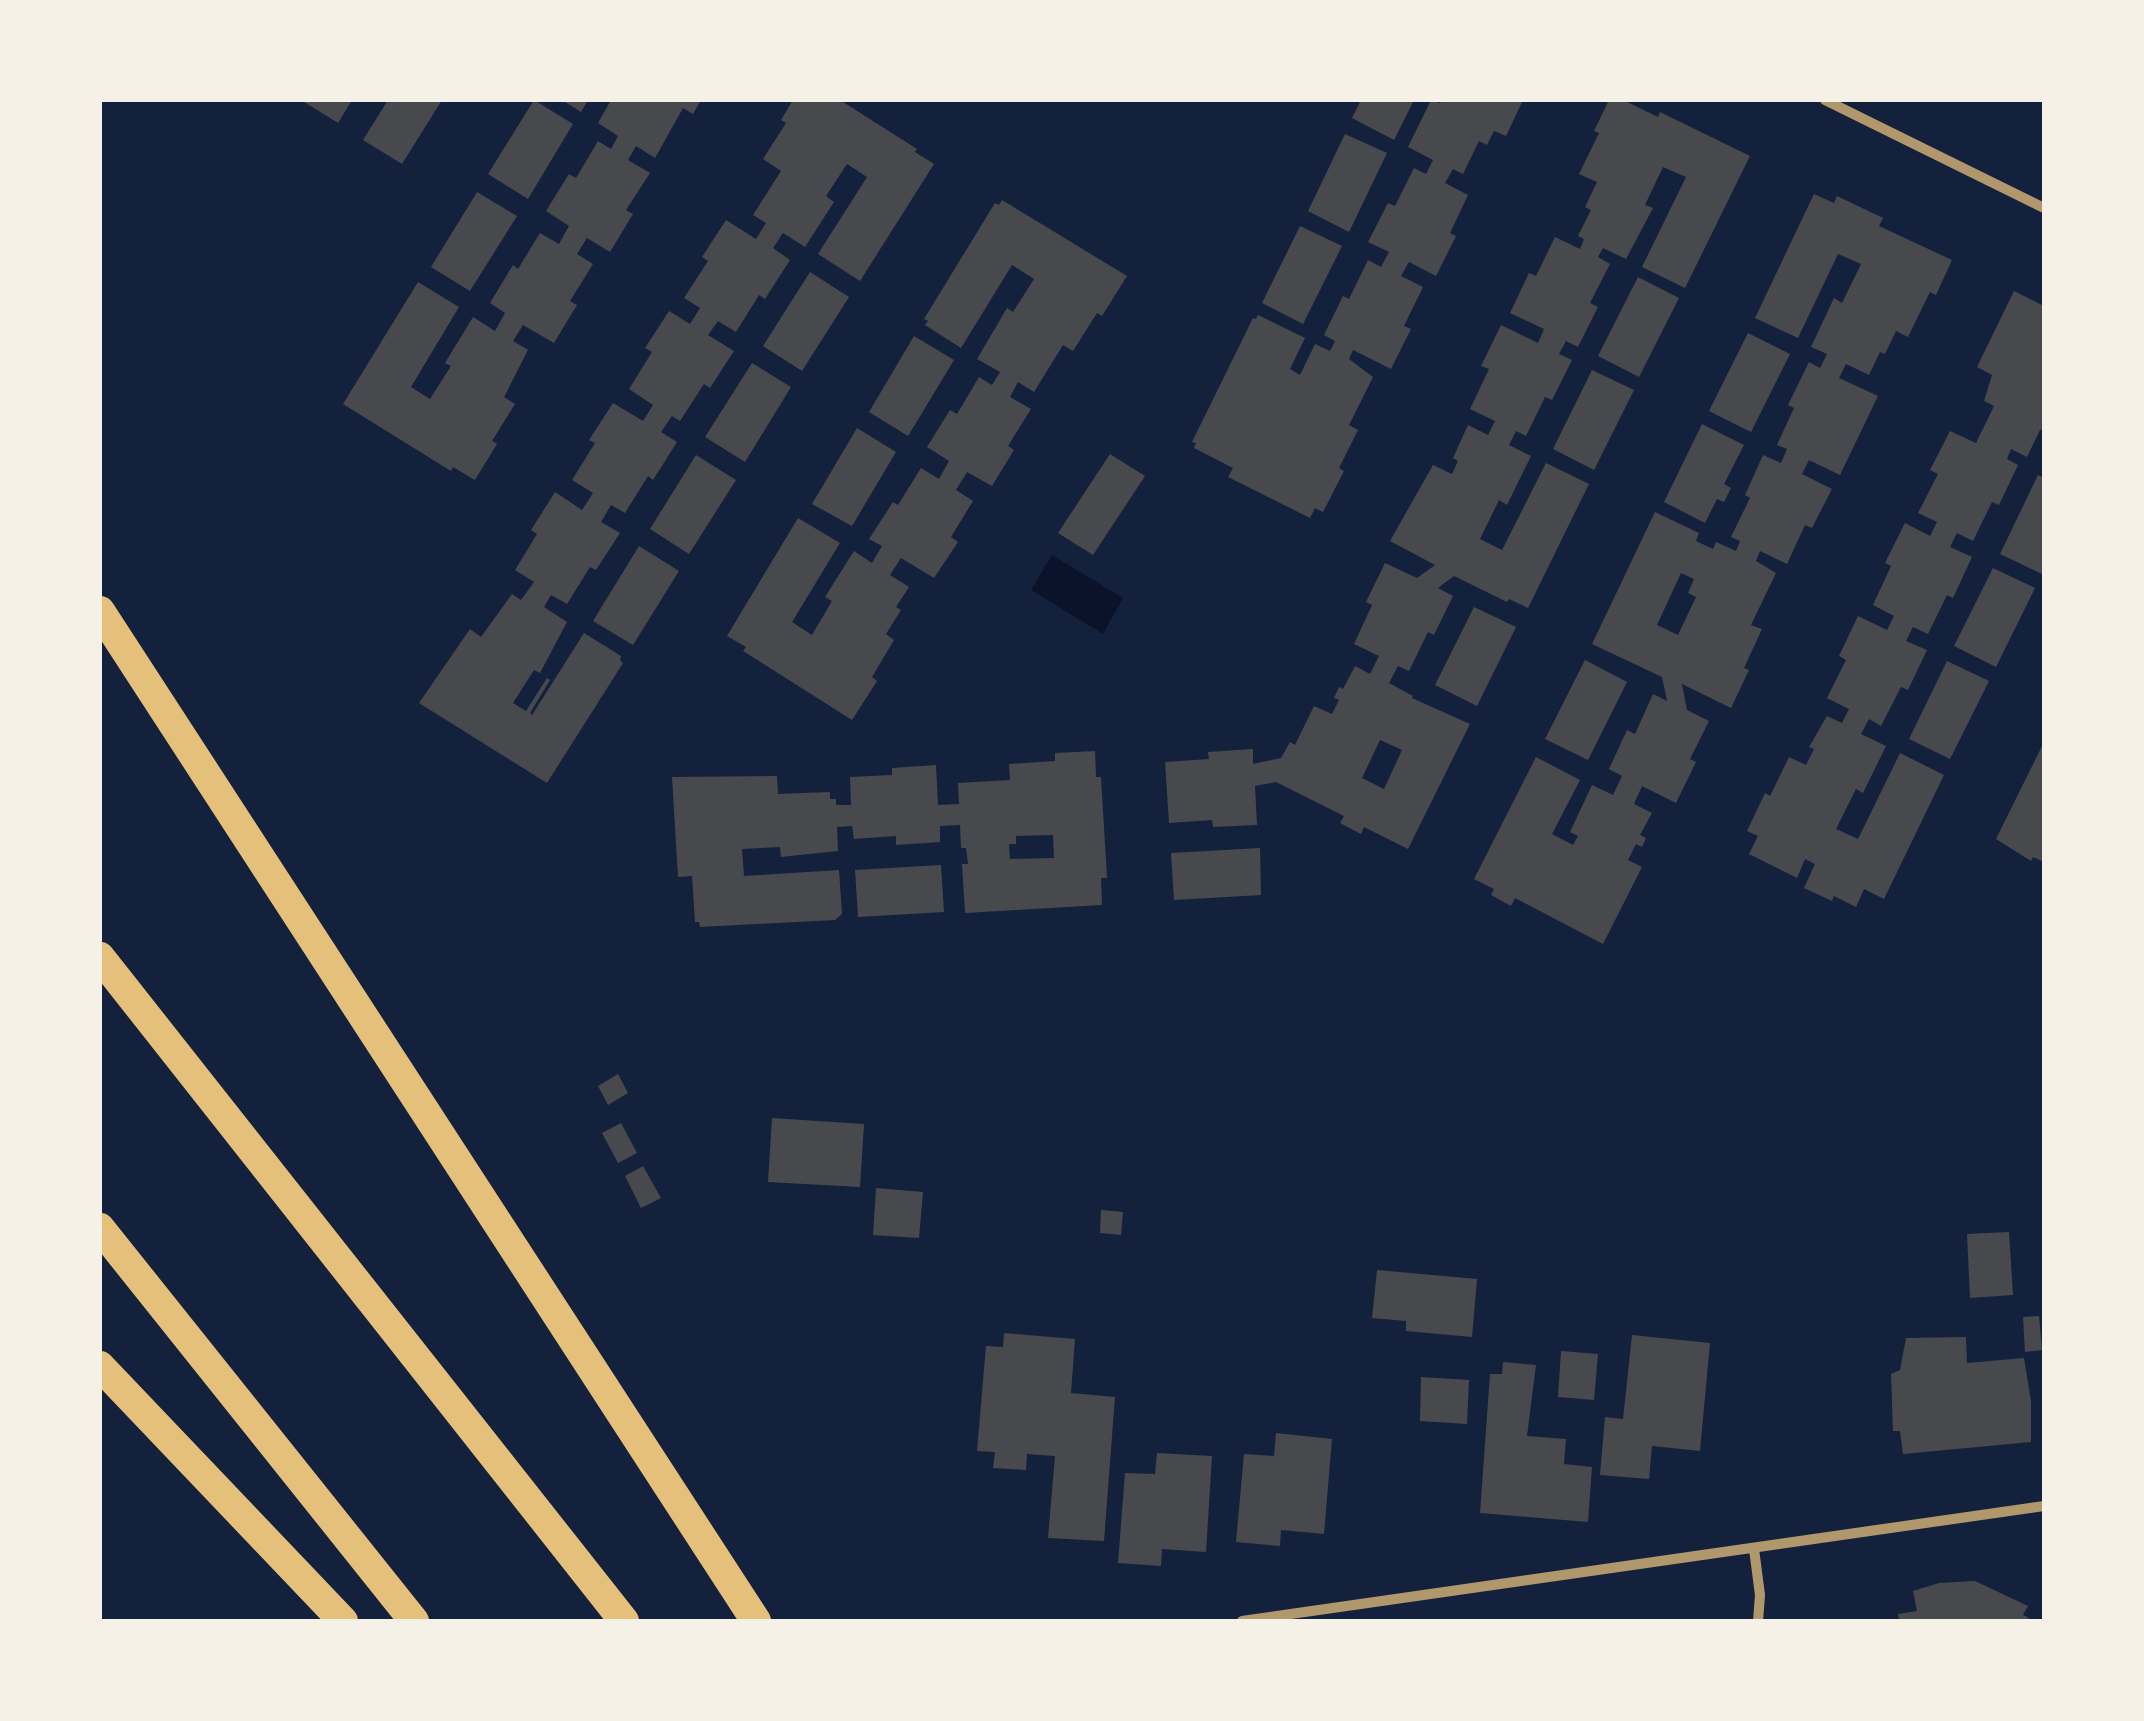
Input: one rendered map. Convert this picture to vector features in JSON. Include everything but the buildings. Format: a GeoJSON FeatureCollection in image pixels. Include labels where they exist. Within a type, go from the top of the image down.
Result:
{"type":"FeatureCollection","features":[{"type":"Feature","properties":{"kind":"highway"},"geometry":{"type":"LineString","coordinates":[[100,611],[756,1621]]}},
{"type":"Feature","properties":{"kind":"highway"},"geometry":{"type":"LineString","coordinates":[[100,957],[624,1621]]}},
{"type":"Feature","properties":{"kind":"highway"},"geometry":{"type":"LineString","coordinates":[[100,1228],[414,1621]]}},
{"type":"Feature","properties":{"kind":"highway"},"geometry":{"type":"LineString","coordinates":[[100,1366],[343,1621]]}},
{"type":"Feature","properties":{"kind":"street"},"geometry":{"type":"LineString","coordinates":[[1825,100],[2044,208]]}},
{"type":"Feature","properties":{"kind":"street"},"geometry":{"type":"LineString","coordinates":[[1242,1621],[2044,1506]]}},
{"type":"Feature","properties":{"kind":"street"},"geometry":{"type":"LineString","coordinates":[[1754,1549],[1760,1595],[1758,1621]]}},
{"type":"Feature","properties":{"kind":"water"},"geometry":{"type":"Polygon","coordinates":[[[1052,555],[1123,598],[1103,634],[1031,590],[1052,555]]]}}]}
